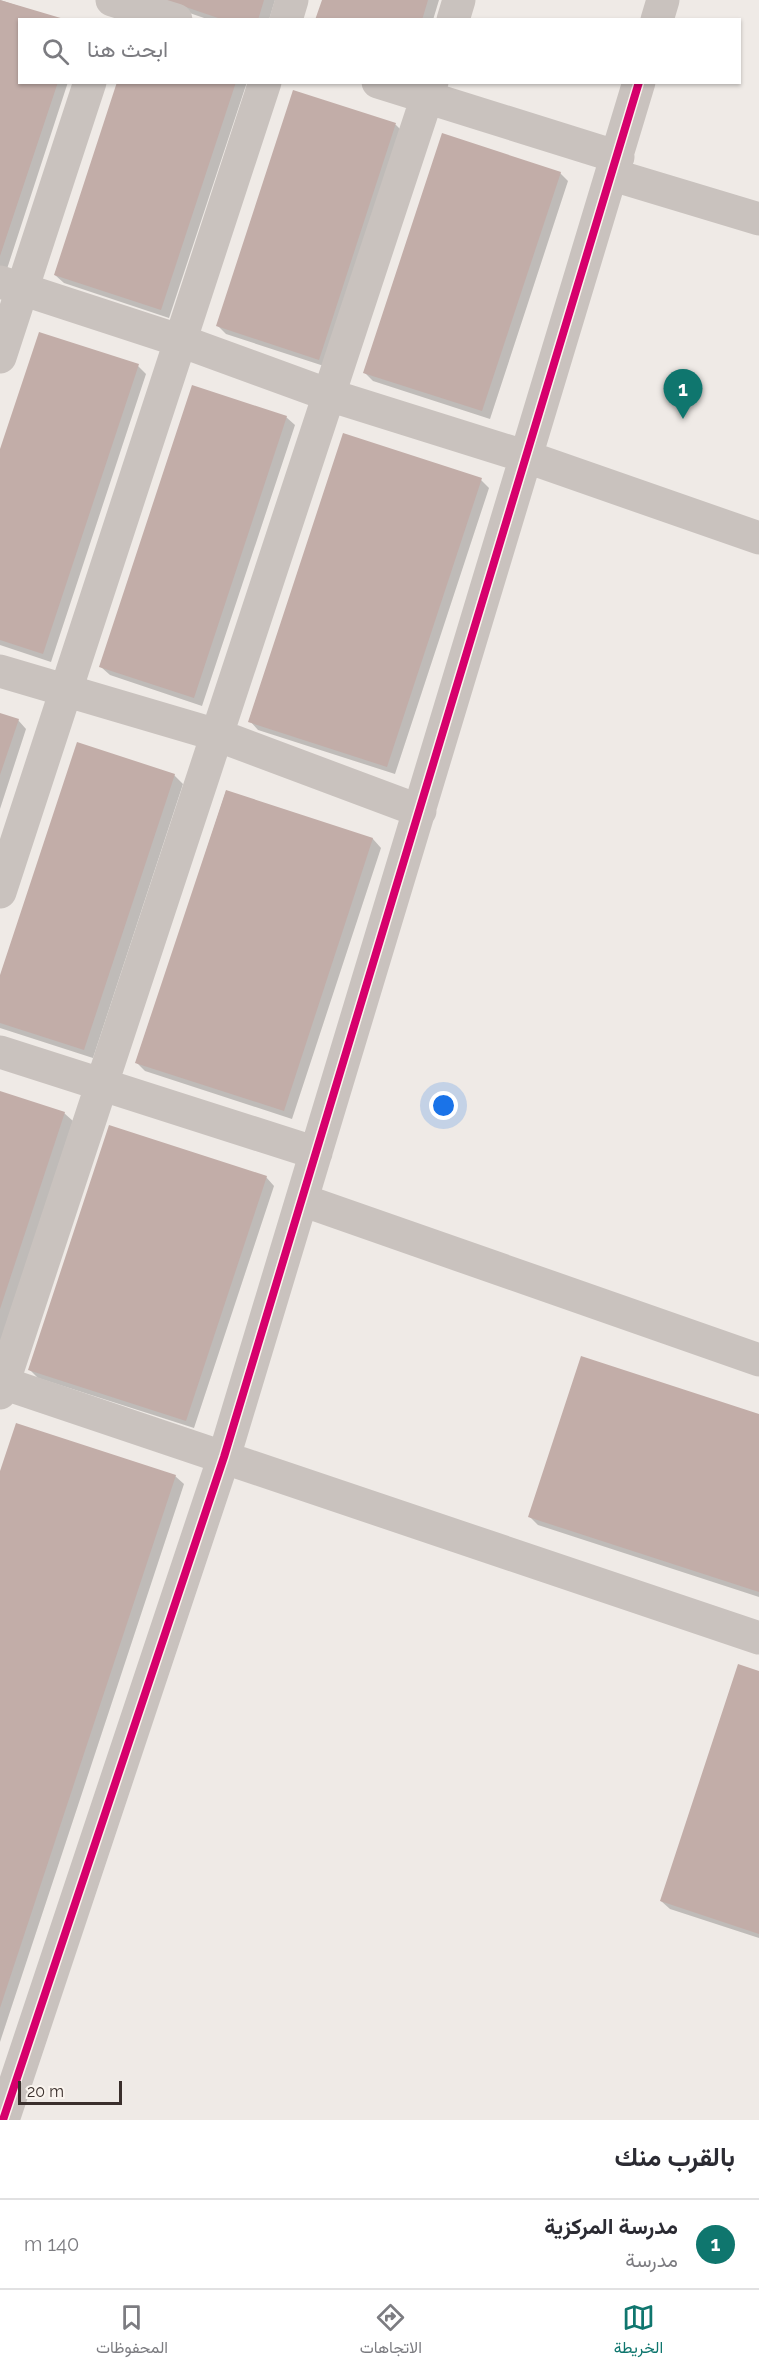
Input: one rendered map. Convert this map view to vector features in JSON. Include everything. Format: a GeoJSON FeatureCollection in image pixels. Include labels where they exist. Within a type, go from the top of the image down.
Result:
{"type":"FeatureCollection","features":[{"type":"Feature","properties":{"kind":"street"},"geometry":{"type":"LineString","coordinates":[[287,18],[292,0]]}},
{"type":"Feature","properties":{"kind":"street"},"geometry":{"type":"LineString","coordinates":[[454,18],[459,0]]}},
{"type":"Feature","properties":{"kind":"street"},"geometry":{"type":"LineString","coordinates":[[658,18],[663,0]]}},
{"type":"Feature","properties":{"kind":"street"},"geometry":{"type":"LineString","coordinates":[[114,5],[168,18]]}},
{"type":"Feature","properties":{"kind":"street"},"geometry":{"type":"LineString","coordinates":[[0,357],[11,285],[89,84]]}},
{"type":"Feature","properties":{"kind":"street"},"geometry":{"type":"LineString","coordinates":[[0,892],[264,84]]}},
{"type":"Feature","properties":{"kind":"street"},"geometry":{"type":"LineString","coordinates":[[391,84],[429,90],[616,166],[759,219]]}},
{"type":"Feature","properties":{"kind":"street"},"geometry":{"type":"LineString","coordinates":[[3,2120],[224,1457],[616,166],[638,84]]}},
{"type":"Feature","properties":{"kind":"street"},"geometry":{"type":"LineString","coordinates":[[429,90],[1,1386],[224,1457],[759,1638]]}},
{"type":"Feature","properties":{"kind":"street"},"geometry":{"type":"LineString","coordinates":[[11,285],[181,341],[329,395],[527,458],[759,538]]}},
{"type":"Feature","properties":{"kind":"street"},"geometry":{"type":"LineString","coordinates":[[0,671],[217,735],[420,811]]}},
{"type":"Feature","properties":{"kind":"street"},"geometry":{"type":"LineString","coordinates":[[0,1052],[316,1152]]}},
{"type":"Feature","properties":{"kind":"street"},"geometry":{"type":"LineString","coordinates":[[302,1200],[759,1360]]}},
{"type":"Feature","properties":{"kind":"building"},"geometry":{"type":"Polygon","coordinates":[[[0,0],[61,18],[18,18],[18,84],[57,84],[0,256],[0,0]]]}},
{"type":"Feature","properties":{"kind":"building"},"geometry":{"type":"Polygon","coordinates":[[[165,0],[264,0],[259,18],[218,18],[165,0]]]}},
{"type":"Feature","properties":{"kind":"building"},"geometry":{"type":"Polygon","coordinates":[[[322,0],[428,0],[423,18],[316,18],[322,0]]]}},
{"type":"Feature","properties":{"kind":"building"},"geometry":{"type":"Polygon","coordinates":[[[116,84],[235,84],[161,310],[54,275],[116,84]]]}},
{"type":"Feature","properties":{"kind":"building"},"geometry":{"type":"Polygon","coordinates":[[[293,90],[396,123],[319,360],[216,326],[293,90]]]}},
{"type":"Feature","properties":{"kind":"building"},"geometry":{"type":"Polygon","coordinates":[[[442,133],[561,172],[482,411],[363,373],[442,133]]]}},
{"type":"Feature","properties":{"kind":"building"},"geometry":{"type":"Polygon","coordinates":[[[39,332],[139,364],[43,654],[0,640],[0,449],[39,332]]]}},
{"type":"Feature","properties":{"kind":"building"},"geometry":{"type":"Polygon","coordinates":[[[192,385],[287,416],[194,698],[99,667],[192,385]]]}},
{"type":"Feature","properties":{"kind":"building"},"geometry":{"type":"Polygon","coordinates":[[[343,433],[482,478],[387,767],[248,722],[343,433]]]}},
{"type":"Feature","properties":{"kind":"building"},"geometry":{"type":"Polygon","coordinates":[[[0,713],[19,719],[0,775],[0,713]]]}},
{"type":"Feature","properties":{"kind":"building"},"geometry":{"type":"Polygon","coordinates":[[[77,742],[175,774],[84,1050],[0,1023],[0,975],[77,742]]]}},
{"type":"Feature","properties":{"kind":"building"},"geometry":{"type":"Polygon","coordinates":[[[226,790],[373,838],[284,1111],[135,1063],[226,790]]]}},
{"type":"Feature","properties":{"kind":"building"},"geometry":{"type":"Polygon","coordinates":[[[0,1091],[65,1112],[0,1309],[0,1091]]]}},
{"type":"Feature","properties":{"kind":"building"},"geometry":{"type":"Polygon","coordinates":[[[109,1125],[267,1176],[186,1421],[28,1370],[109,1125]]]}},
{"type":"Feature","properties":{"kind":"building"},"geometry":{"type":"Polygon","coordinates":[[[581,1356],[759,1414],[759,1592],[528,1517],[581,1356]]]}},
{"type":"Feature","properties":{"kind":"building"},"geometry":{"type":"Polygon","coordinates":[[[16,1423],[176,1475],[0,2008],[0,1471],[16,1423]]]}},
{"type":"Feature","properties":{"kind":"building"},"geometry":{"type":"Polygon","coordinates":[[[738,1664],[759,1671],[759,1934],[660,1901],[738,1664]]]}},
{"type":"Feature","properties":{"kind":"cycle path"},"geometry":{"type":"LineString","coordinates":[[3,2120],[224,1457],[638,84]]}},
{"type":"Feature","properties":{"kind":"place","name":"مدرسة المركزية"},"geometry":{"type":"Point","coordinates":[683,419]}}]}
